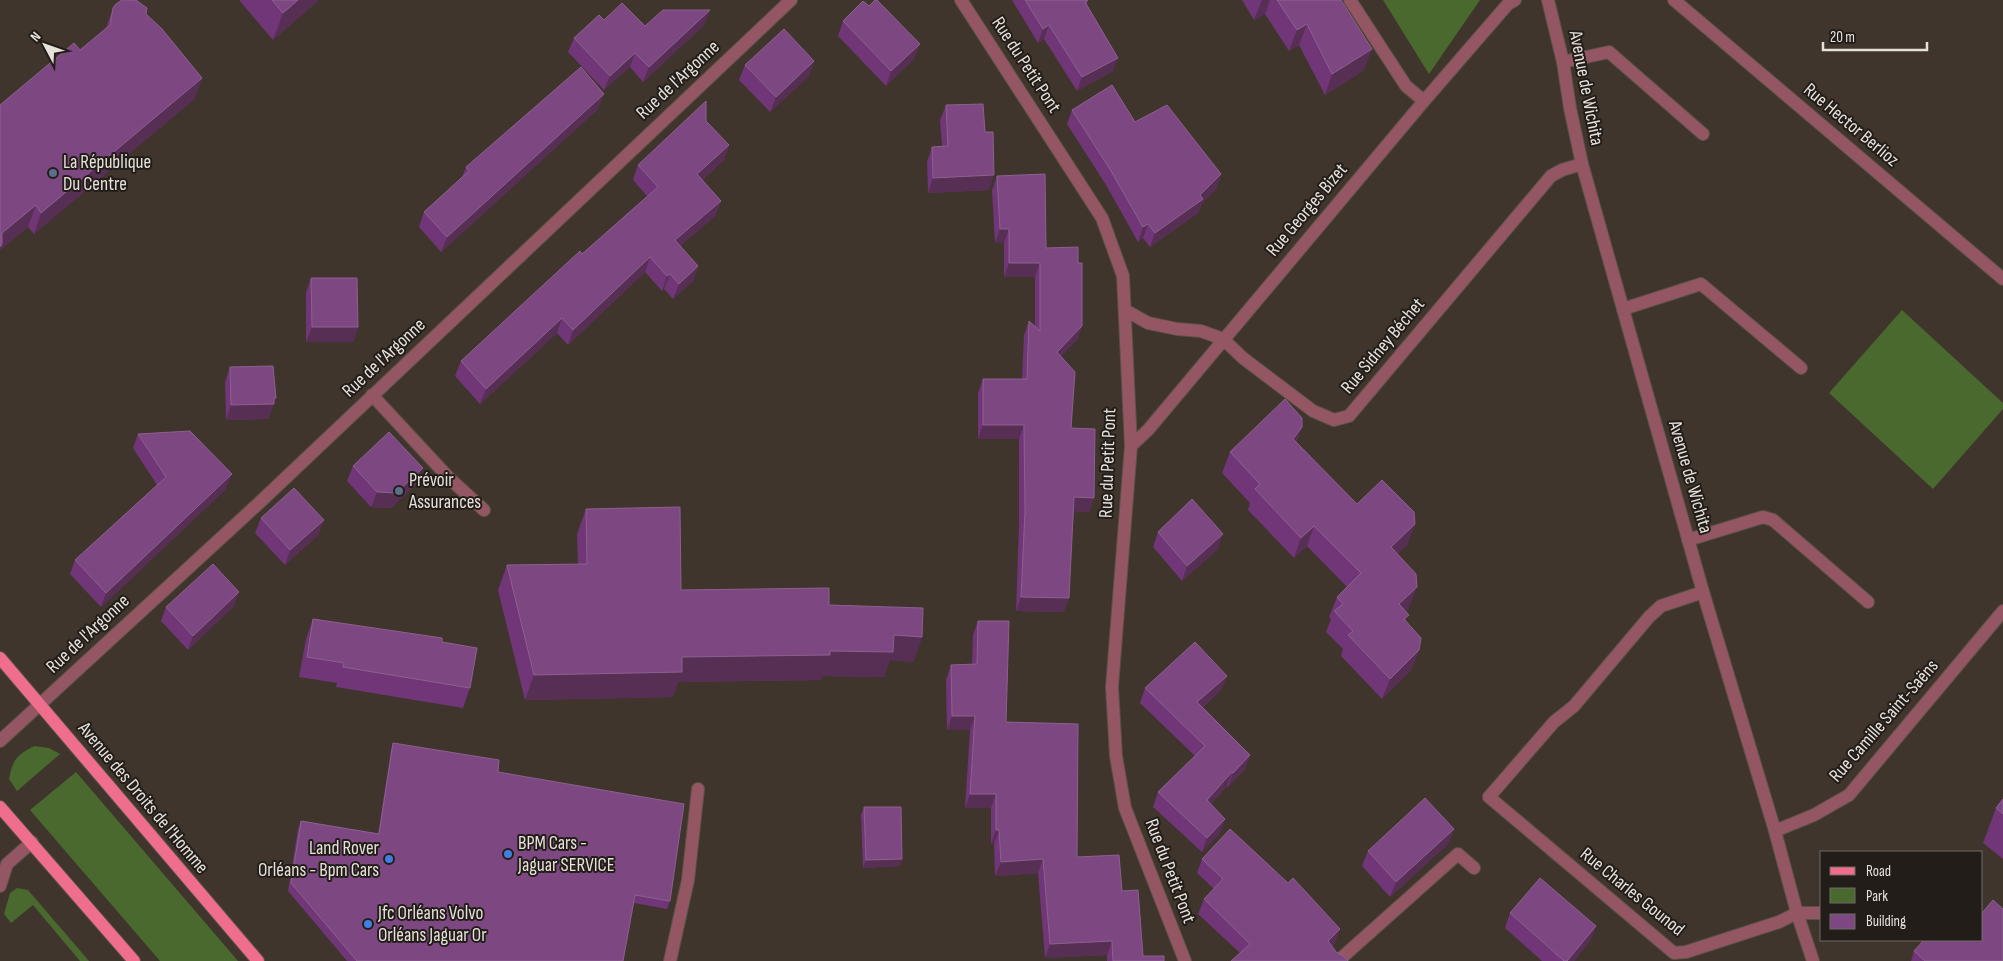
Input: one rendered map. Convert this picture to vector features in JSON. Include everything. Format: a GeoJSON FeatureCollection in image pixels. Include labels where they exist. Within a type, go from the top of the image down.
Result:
{"type":"FeatureCollection","features":[{"type":"Feature","properties":{"kind":"main road","name":"Avenue des Droits de l'Homme"},"geometry":{"type":"LineString","coordinates":[[0,658],[258,961]]}},
{"type":"Feature","properties":{"kind":"main road"},"geometry":{"type":"LineString","coordinates":[[0,806],[134,961]]}},
{"type":"Feature","properties":{"kind":"street","name":"Rue de l'Argonne"},"geometry":{"type":"LineString","coordinates":[[0,741],[259,503],[791,0]]}},
{"type":"Feature","properties":{"kind":"street","name":"Rue du Petit Pont"},"geometry":{"type":"LineString","coordinates":[[961,0],[1102,218],[1123,276],[1131,446],[1112,688],[1116,756],[1125,808],[1185,961]]}},
{"type":"Feature","properties":{"kind":"street"},"geometry":{"type":"LineString","coordinates":[[1350,0],[1406,86],[1424,101]]}},
{"type":"Feature","properties":{"kind":"street","name":"Rue Georges Bizet"},"geometry":{"type":"LineString","coordinates":[[1131,446],[1148,430],[1424,101],[1503,10],[1515,0]]}},
{"type":"Feature","properties":{"kind":"street","name":"Avenue de Wichita"},"geometry":{"type":"LineString","coordinates":[[1548,0],[1563,62],[1570,108],[1582,164],[1703,592],[1775,831],[1797,913],[1813,961]]}},
{"type":"Feature","properties":{"kind":"street","name":"Rue Hector Berlioz"},"geometry":{"type":"LineString","coordinates":[[1674,0],[2003,279]]}},
{"type":"Feature","properties":{"kind":"street"},"geometry":{"type":"LineString","coordinates":[[1563,62],[1609,52],[1703,134]]}},
{"type":"Feature","properties":{"kind":"street","name":"Rue Sidney Béchet"},"geometry":{"type":"LineString","coordinates":[[1125,310],[1148,323],[1177,329],[1201,331],[1223,339],[1243,358],[1312,411],[1334,420],[1349,416],[1551,176],[1562,170],[1582,164]]}},
{"type":"Feature","properties":{"kind":"street"},"geometry":{"type":"LineString","coordinates":[[1623,309],[1701,284],[1801,368]]}},
{"type":"Feature","properties":{"kind":"street"},"geometry":{"type":"LineString","coordinates":[[372,396],[450,479],[484,510]]}},
{"type":"Feature","properties":{"kind":"street"},"geometry":{"type":"LineString","coordinates":[[1688,540],[1763,517],[1773,520],[1868,602]]}},
{"type":"Feature","properties":{"kind":"street","name":"Rue Charles Gounod"},"geometry":{"type":"LineString","coordinates":[[1703,592],[1661,606],[1649,617],[1574,706],[1554,722],[1489,797],[1674,954],[1696,949],[1779,922],[1797,913]]}},
{"type":"Feature","properties":{"kind":"street","name":"Rue Camille Saint-Saëns"},"geometry":{"type":"LineString","coordinates":[[1775,831],[1814,815],[1849,795],[2003,611]]}},
{"type":"Feature","properties":{"kind":"street"},"geometry":{"type":"LineString","coordinates":[[670,961],[688,880],[698,789]]}},
{"type":"Feature","properties":{"kind":"street"},"geometry":{"type":"LineString","coordinates":[[0,886],[8,864],[32,842]]}},
{"type":"Feature","properties":{"kind":"street"},"geometry":{"type":"LineString","coordinates":[[1338,961],[1458,854],[1474,868]]}},
{"type":"Feature","properties":{"kind":"street"},"geometry":{"type":"LineString","coordinates":[[1797,913],[1820,913]]}},
{"type":"Feature","properties":{"kind":"green space"},"geometry":{"type":"Polygon","coordinates":[[[1383,0],[1480,0],[1429,74],[1383,0]]]}},
{"type":"Feature","properties":{"kind":"green space"},"geometry":{"type":"Polygon","coordinates":[[[1902,310],[2003,403],[2003,409],[1933,489],[1829,393],[1902,310]]]}},
{"type":"Feature","properties":{"kind":"green space"},"geometry":{"type":"Polygon","coordinates":[[[34,746],[49,748],[60,754],[17,791],[9,779],[12,767],[19,756],[34,746]]]}},
{"type":"Feature","properties":{"kind":"green space"},"geometry":{"type":"Polygon","coordinates":[[[76,772],[238,961],[160,961],[30,810],[76,772]]]}},
{"type":"Feature","properties":{"kind":"green space"},"geometry":{"type":"Polygon","coordinates":[[[17,888],[28,890],[89,961],[80,961],[33,905],[11,923],[4,914],[10,893],[17,888]]]}},
{"type":"Feature","properties":{"kind":"building","name":"La République Du Centre"},"geometry":{"type":"Polygon","coordinates":[[[122,0],[136,0],[147,8],[146,14],[162,29],[202,78],[41,213],[36,205],[2,233],[2,244],[0,247],[0,105],[74,43],[80,50],[110,25],[113,8],[122,0]]]}},
{"type":"Feature","properties":{"kind":"building"},"geometry":{"type":"Polygon","coordinates":[[[272,0],[298,0],[283,13],[272,0]]]}},
{"type":"Feature","properties":{"kind":"building"},"geometry":{"type":"Polygon","coordinates":[[[875,0],[920,44],[891,71],[843,21],[863,1],[869,6],[875,0]]]}},
{"type":"Feature","properties":{"kind":"building"},"geometry":{"type":"Polygon","coordinates":[[[1025,0],[1088,0],[1085,2],[1118,58],[1082,77],[1049,25],[1043,29],[1025,0]]]}},
{"type":"Feature","properties":{"kind":"building"},"geometry":{"type":"Polygon","coordinates":[[[1277,0],[1341,0],[1372,49],[1332,74],[1307,24],[1297,30],[1277,0]]]}},
{"type":"Feature","properties":{"kind":"building"},"geometry":{"type":"Polygon","coordinates":[[[622,3],[645,26],[663,10],[710,10],[649,67],[635,53],[610,76],[574,38],[599,15],[604,20],[622,3]]]}},
{"type":"Feature","properties":{"kind":"building"},"geometry":{"type":"Polygon","coordinates":[[[784,29],[814,61],[776,97],[745,65],[784,29]]]}},
{"type":"Feature","properties":{"kind":"building"},"geometry":{"type":"Polygon","coordinates":[[[581,67],[604,94],[447,237],[424,212],[469,171],[466,167],[581,67]]]}},
{"type":"Feature","properties":{"kind":"building"},"geometry":{"type":"Polygon","coordinates":[[[1112,85],[1135,122],[1167,105],[1221,174],[1200,195],[1203,199],[1155,233],[1148,224],[1143,227],[1111,171],[1072,110],[1112,85]]]}},
{"type":"Feature","properties":{"kind":"building"},"geometry":{"type":"Polygon","coordinates":[[[706,101],[706,121],[729,145],[697,174],[721,201],[675,240],[698,266],[679,284],[670,274],[667,276],[650,257],[573,330],[562,318],[486,389],[461,361],[580,251],[582,254],[658,187],[638,165],[706,101]]]}},
{"type":"Feature","properties":{"kind":"building"},"geometry":{"type":"Polygon","coordinates":[[[983,104],[985,132],[993,132],[994,175],[933,178],[932,147],[948,146],[946,105],[983,104]]]}},
{"type":"Feature","properties":{"kind":"building"},"geometry":{"type":"Polygon","coordinates":[[[1045,174],[1046,248],[1078,247],[1078,263],[1082,263],[1082,326],[1057,352],[1075,372],[1071,428],[1095,429],[1094,498],[1074,497],[1069,598],[1021,597],[1025,511],[1024,425],[983,425],[983,379],[1027,379],[1029,321],[1040,331],[1040,263],[1009,263],[1009,229],[1000,229],[997,176],[1045,174]]]}},
{"type":"Feature","properties":{"kind":"building"},"geometry":{"type":"Polygon","coordinates":[[[311,278],[357,278],[358,327],[312,327],[311,278]]]}},
{"type":"Feature","properties":{"kind":"building"},"geometry":{"type":"Polygon","coordinates":[[[273,366],[276,398],[274,398],[274,404],[231,405],[230,367],[273,366]]]}},
{"type":"Feature","properties":{"kind":"building"},"geometry":{"type":"Polygon","coordinates":[[[1285,399],[1302,418],[1302,427],[1293,439],[1357,504],[1382,480],[1414,512],[1415,524],[1391,547],[1416,574],[1417,587],[1399,604],[1409,615],[1404,619],[1421,638],[1419,650],[1390,679],[1348,635],[1353,631],[1334,611],[1343,604],[1337,597],[1361,573],[1314,526],[1301,538],[1255,489],[1260,484],[1230,452],[1285,399]]]}},
{"type":"Feature","properties":{"kind":"building"},"geometry":{"type":"Polygon","coordinates":[[[190,431],[232,474],[106,593],[75,560],[166,477],[138,434],[190,431]]]}},
{"type":"Feature","properties":{"kind":"building"},"geometry":{"type":"Polygon","coordinates":[[[389,432],[423,468],[396,493],[377,492],[353,466],[389,432]]]}},
{"type":"Feature","properties":{"kind":"building"},"geometry":{"type":"Polygon","coordinates":[[[294,488],[324,520],[290,550],[261,518],[294,488]]]}},
{"type":"Feature","properties":{"kind":"building"},"geometry":{"type":"Polygon","coordinates":[[[1192,499],[1223,534],[1187,566],[1158,532],[1192,499]]]}},
{"type":"Feature","properties":{"kind":"building"},"geometry":{"type":"Polygon","coordinates":[[[680,507],[681,590],[829,588],[829,605],[923,608],[922,637],[894,635],[893,652],[830,651],[830,655],[682,657],[682,672],[534,675],[507,565],[587,564],[586,509],[680,507]]]}},
{"type":"Feature","properties":{"kind":"building"},"geometry":{"type":"Polygon","coordinates":[[[213,564],[239,592],[193,636],[166,607],[213,564]]]}},
{"type":"Feature","properties":{"kind":"building"},"geometry":{"type":"Polygon","coordinates":[[[313,619],[442,638],[442,642],[477,648],[470,688],[343,667],[344,663],[307,657],[313,619]]]}},
{"type":"Feature","properties":{"kind":"building"},"geometry":{"type":"Polygon","coordinates":[[[978,621],[1009,621],[1006,722],[1078,724],[1077,857],[1119,855],[1122,891],[1138,890],[1143,956],[1164,956],[1164,961],[1113,961],[1112,941],[1050,944],[1043,859],[1001,862],[999,830],[996,830],[996,794],[970,794],[975,716],[952,716],[951,665],[977,664],[978,621]]]}},
{"type":"Feature","properties":{"kind":"building"},"geometry":{"type":"Polygon","coordinates":[[[1195,642],[1227,676],[1197,702],[1250,755],[1207,800],[1225,819],[1207,838],[1158,792],[1205,746],[1145,688],[1195,642]]]}},
{"type":"Feature","properties":{"kind":"building"},"geometry":{"type":"Polygon","coordinates":[[[393,743],[499,760],[498,772],[684,804],[670,901],[635,895],[623,961],[357,961],[291,883],[301,821],[379,834],[393,743]]]}},
{"type":"Feature","properties":{"kind":"building"},"geometry":{"type":"Polygon","coordinates":[[[1425,798],[1454,829],[1396,882],[1368,851],[1425,798]]]}},
{"type":"Feature","properties":{"kind":"building"},"geometry":{"type":"Polygon","coordinates":[[[2003,799],[2003,814],[1996,808],[2003,799]]]}},
{"type":"Feature","properties":{"kind":"building"},"geometry":{"type":"Polygon","coordinates":[[[864,807],[901,807],[902,859],[866,860],[864,807]]]}},
{"type":"Feature","properties":{"kind":"building"},"geometry":{"type":"Polygon","coordinates":[[[1230,829],[1288,883],[1293,878],[1340,929],[1328,941],[1337,953],[1348,961],[1231,961],[1250,944],[1204,899],[1223,879],[1202,859],[1230,829]]]}},
{"type":"Feature","properties":{"kind":"building"},"geometry":{"type":"Polygon","coordinates":[[[1540,878],[1596,926],[1567,961],[1564,961],[1510,913],[1540,878]]]}},
{"type":"Feature","properties":{"kind":"building"},"geometry":{"type":"Polygon","coordinates":[[[1993,900],[2003,909],[2003,961],[1925,961],[1914,951],[1923,941],[1983,941],[1983,912],[1993,900]]]}},
{"type":"Feature","properties":{"kind":"place","name":"La République Du Centre"},"geometry":{"type":"Point","coordinates":[53,173]}},
{"type":"Feature","properties":{"kind":"place","name":"Prévoir Assurances"},"geometry":{"type":"Point","coordinates":[399,491]}},
{"type":"Feature","properties":{"kind":"place","name":"BPM Cars - Jaguar SERVICE"},"geometry":{"type":"Point","coordinates":[508,854]}},
{"type":"Feature","properties":{"kind":"place","name":"Land Rover Orléans - Bpm Cars"},"geometry":{"type":"Point","coordinates":[389,859]}},
{"type":"Feature","properties":{"kind":"place","name":"Jfc Orléans Volvo Orléans Jaguar Or"},"geometry":{"type":"Point","coordinates":[368,924]}}]}
